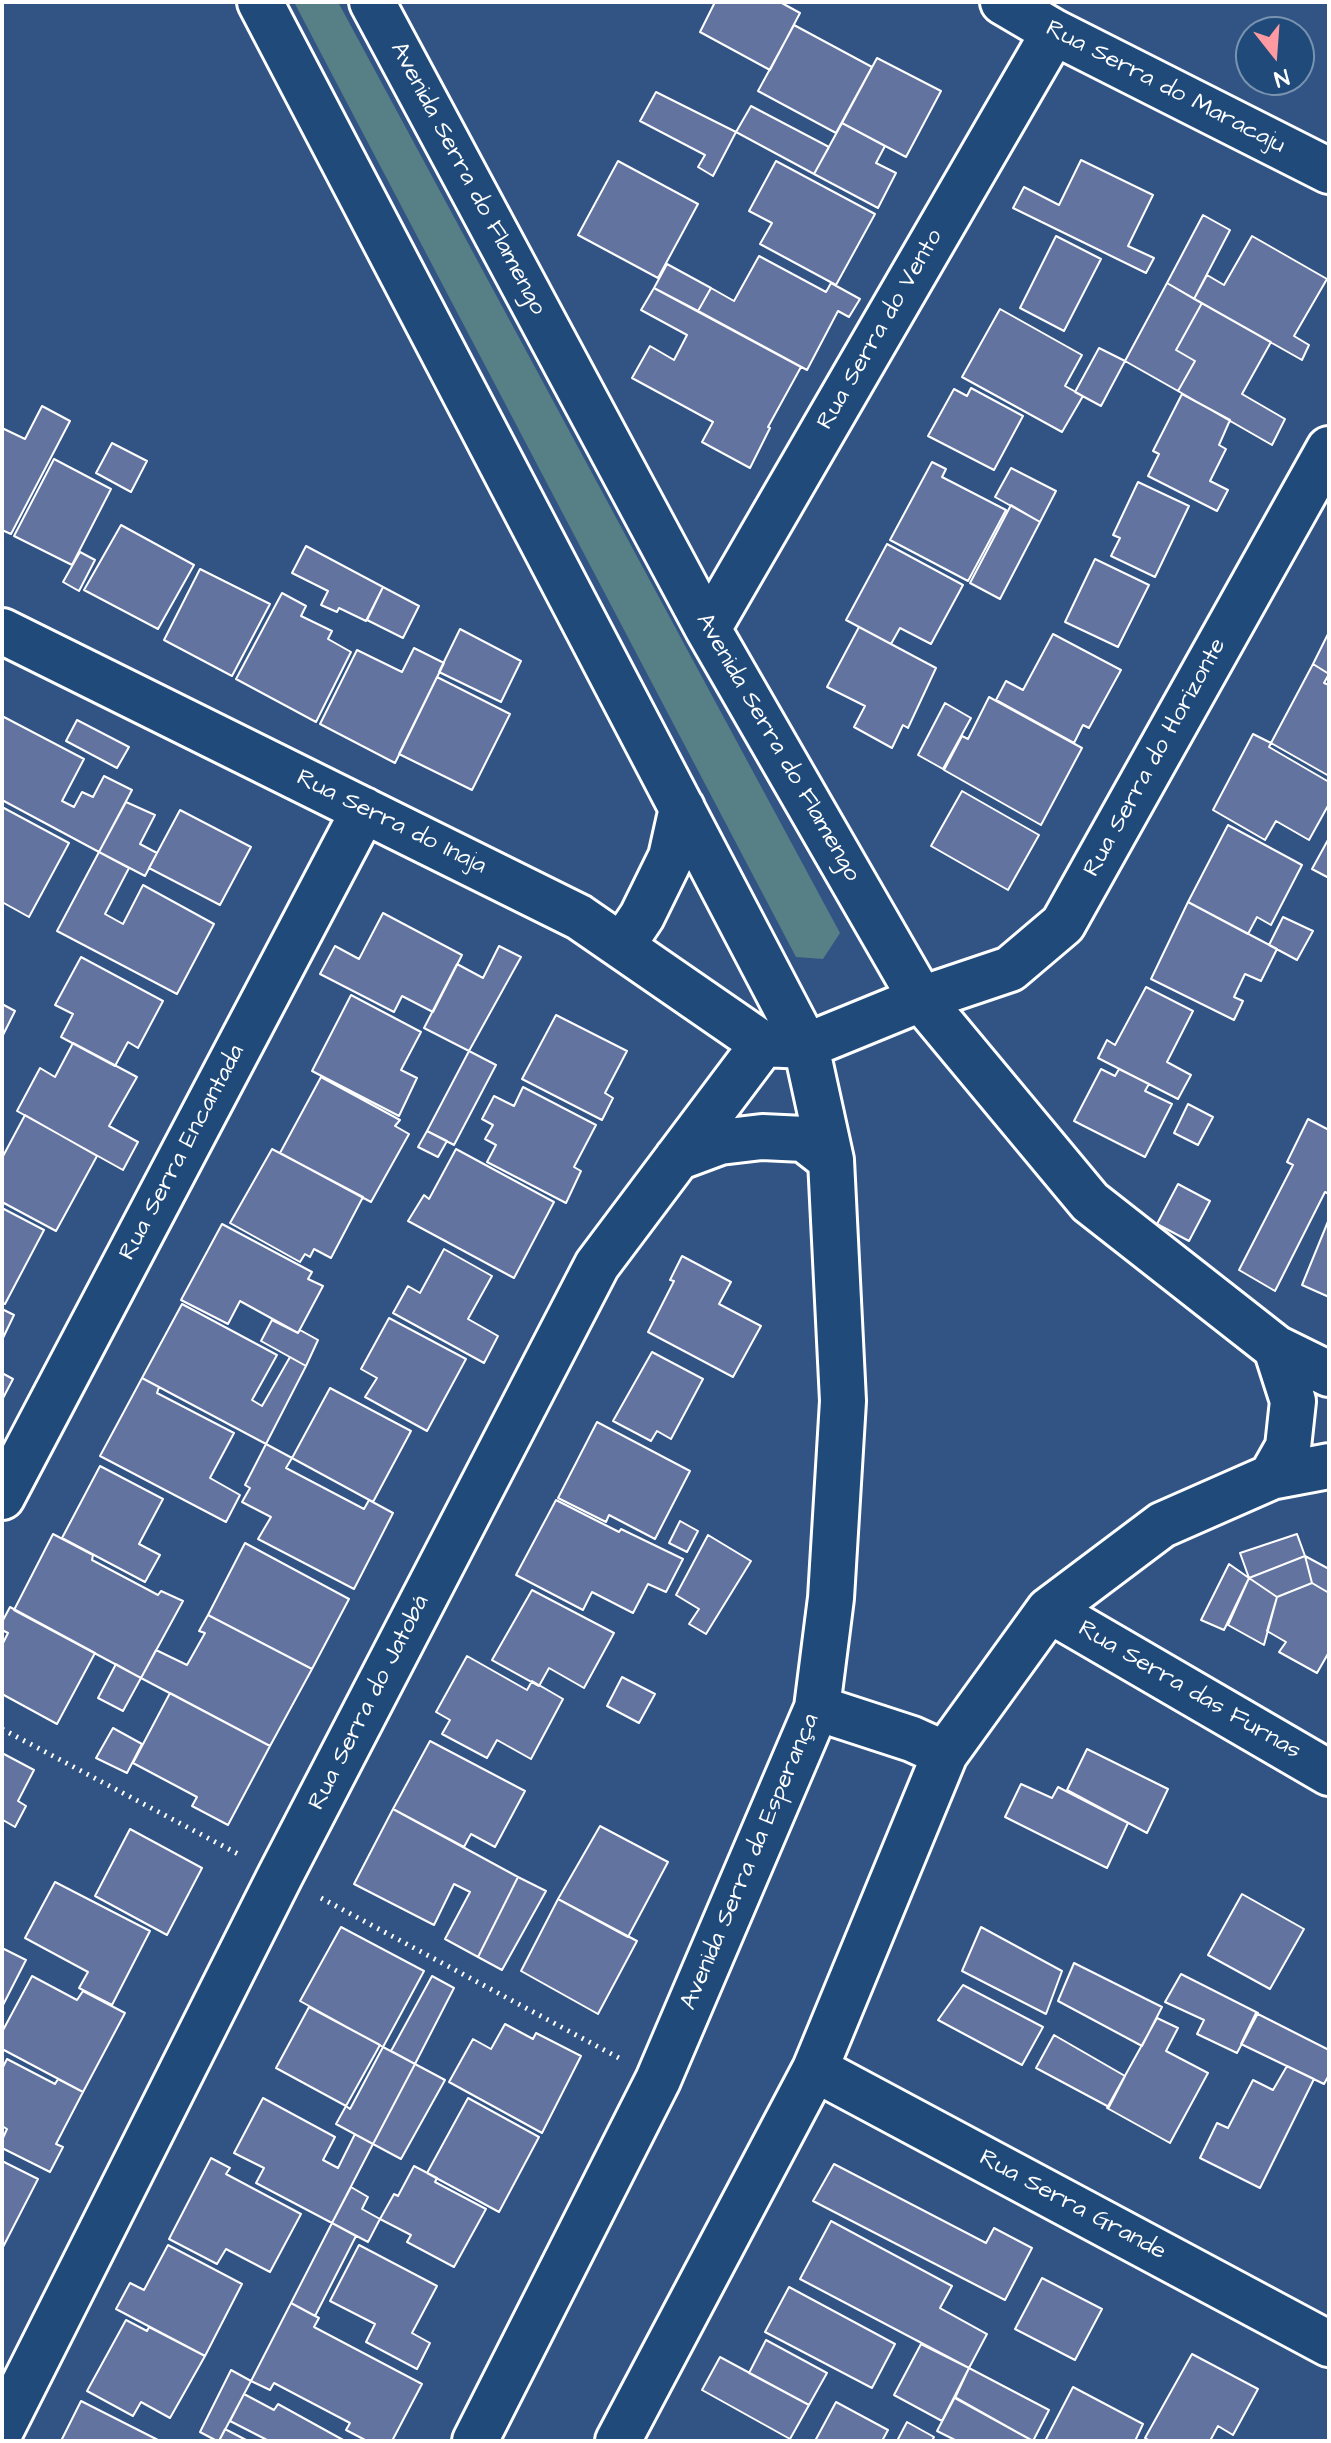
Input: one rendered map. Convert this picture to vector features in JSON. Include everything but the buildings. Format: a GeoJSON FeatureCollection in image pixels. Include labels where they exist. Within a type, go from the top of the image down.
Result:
{"type":"FeatureCollection","features":[{"type":"Feature","properties":{"kind":"street"},"geometry":{"type":"LineString","coordinates":[[260,2],[806,1046]]}},
{"type":"Feature","properties":{"kind":"street","name":"Avenida Serra do Flamengo"},"geometry":{"type":"LineString","coordinates":[[372,2],[708,629],[921,999],[1090,1202],[1276,1348],[1329,1374]]}},
{"type":"Feature","properties":{"kind":"street","name":"Rua Serra do Maracaju"},"geometry":{"type":"LineString","coordinates":[[1003,2],[1054,32],[1329,171]]}},
{"type":"Feature","properties":{"kind":"street","name":"Rua Serra do Vento"},"geometry":{"type":"LineString","coordinates":[[708,629],[1054,32]]}},
{"type":"Feature","properties":{"kind":"street","name":"Rua Serra do Horizonte"},"geometry":{"type":"LineString","coordinates":[[806,1046],[921,999],[1010,969],[1063,924],[1329,449]]}},
{"type":"Feature","properties":{"kind":"street","name":"Rua Serra do Inaja"},"geometry":{"type":"LineString","coordinates":[[2,631],[579,917],[763,1044]]}},
{"type":"Feature","properties":{"kind":"street"},"geometry":{"type":"LineString","coordinates":[[622,946],[642,916],[671,857],[682,808]]}},
{"type":"Feature","properties":{"kind":"street","name":"Rua Serra Encantada"},"geometry":{"type":"LineString","coordinates":[[2,1497],[364,810]]}},
{"type":"Feature","properties":{"kind":"street"},"geometry":{"type":"LineString","coordinates":[[763,1044],[806,1046]]}},
{"type":"Feature","properties":{"kind":"street","name":"Rua Serra do Jatobá"},"geometry":{"type":"LineString","coordinates":[[2,2428],[280,1876],[597,1265],[763,1044]]}},
{"type":"Feature","properties":{"kind":"street","name":"Avenida Serra da Esperança"},"geometry":{"type":"LineString","coordinates":[[475,2441],[658,2080],[817,1708],[831,1598],[843,1401],[831,1160],[806,1046]]}},
{"type":"Feature","properties":{"kind":"street"},"geometry":{"type":"LineString","coordinates":[[677,1158],[720,1142],[762,1137],[804,1139],[831,1160]]}},
{"type":"Feature","properties":{"kind":"street"},"geometry":{"type":"LineString","coordinates":[[1271,1477],[1288,1447],[1293,1401],[1276,1348]]}},
{"type":"Feature","properties":{"kind":"street"},"geometry":{"type":"LineString","coordinates":[[618,2441],[815,2069],[945,1754],[1049,1610],[1162,1525],[1271,1477],[1329,1466]]}},
{"type":"Feature","properties":{"kind":"street","name":"Rua Serra das Furnas"},"geometry":{"type":"LineString","coordinates":[[1049,1610],[1329,1773]]}},
{"type":"Feature","properties":{"kind":"street"},"geometry":{"type":"LineString","coordinates":[[817,1708],[877,1726],[945,1754]]}},
{"type":"Feature","properties":{"kind":"street","name":"Rua Serra Grande"},"geometry":{"type":"LineString","coordinates":[[815,2069],[1329,2344]]}},
{"type":"Feature","properties":{"kind":"path"},"geometry":{"type":"LineString","coordinates":[[2,1729],[658,2080]]}},
{"type":"Feature","properties":{"kind":"green space"},"geometry":{"type":"Polygon","coordinates":[[[294,2],[338,2],[840,933],[823,959],[796,957],[294,2]]]}}]}
